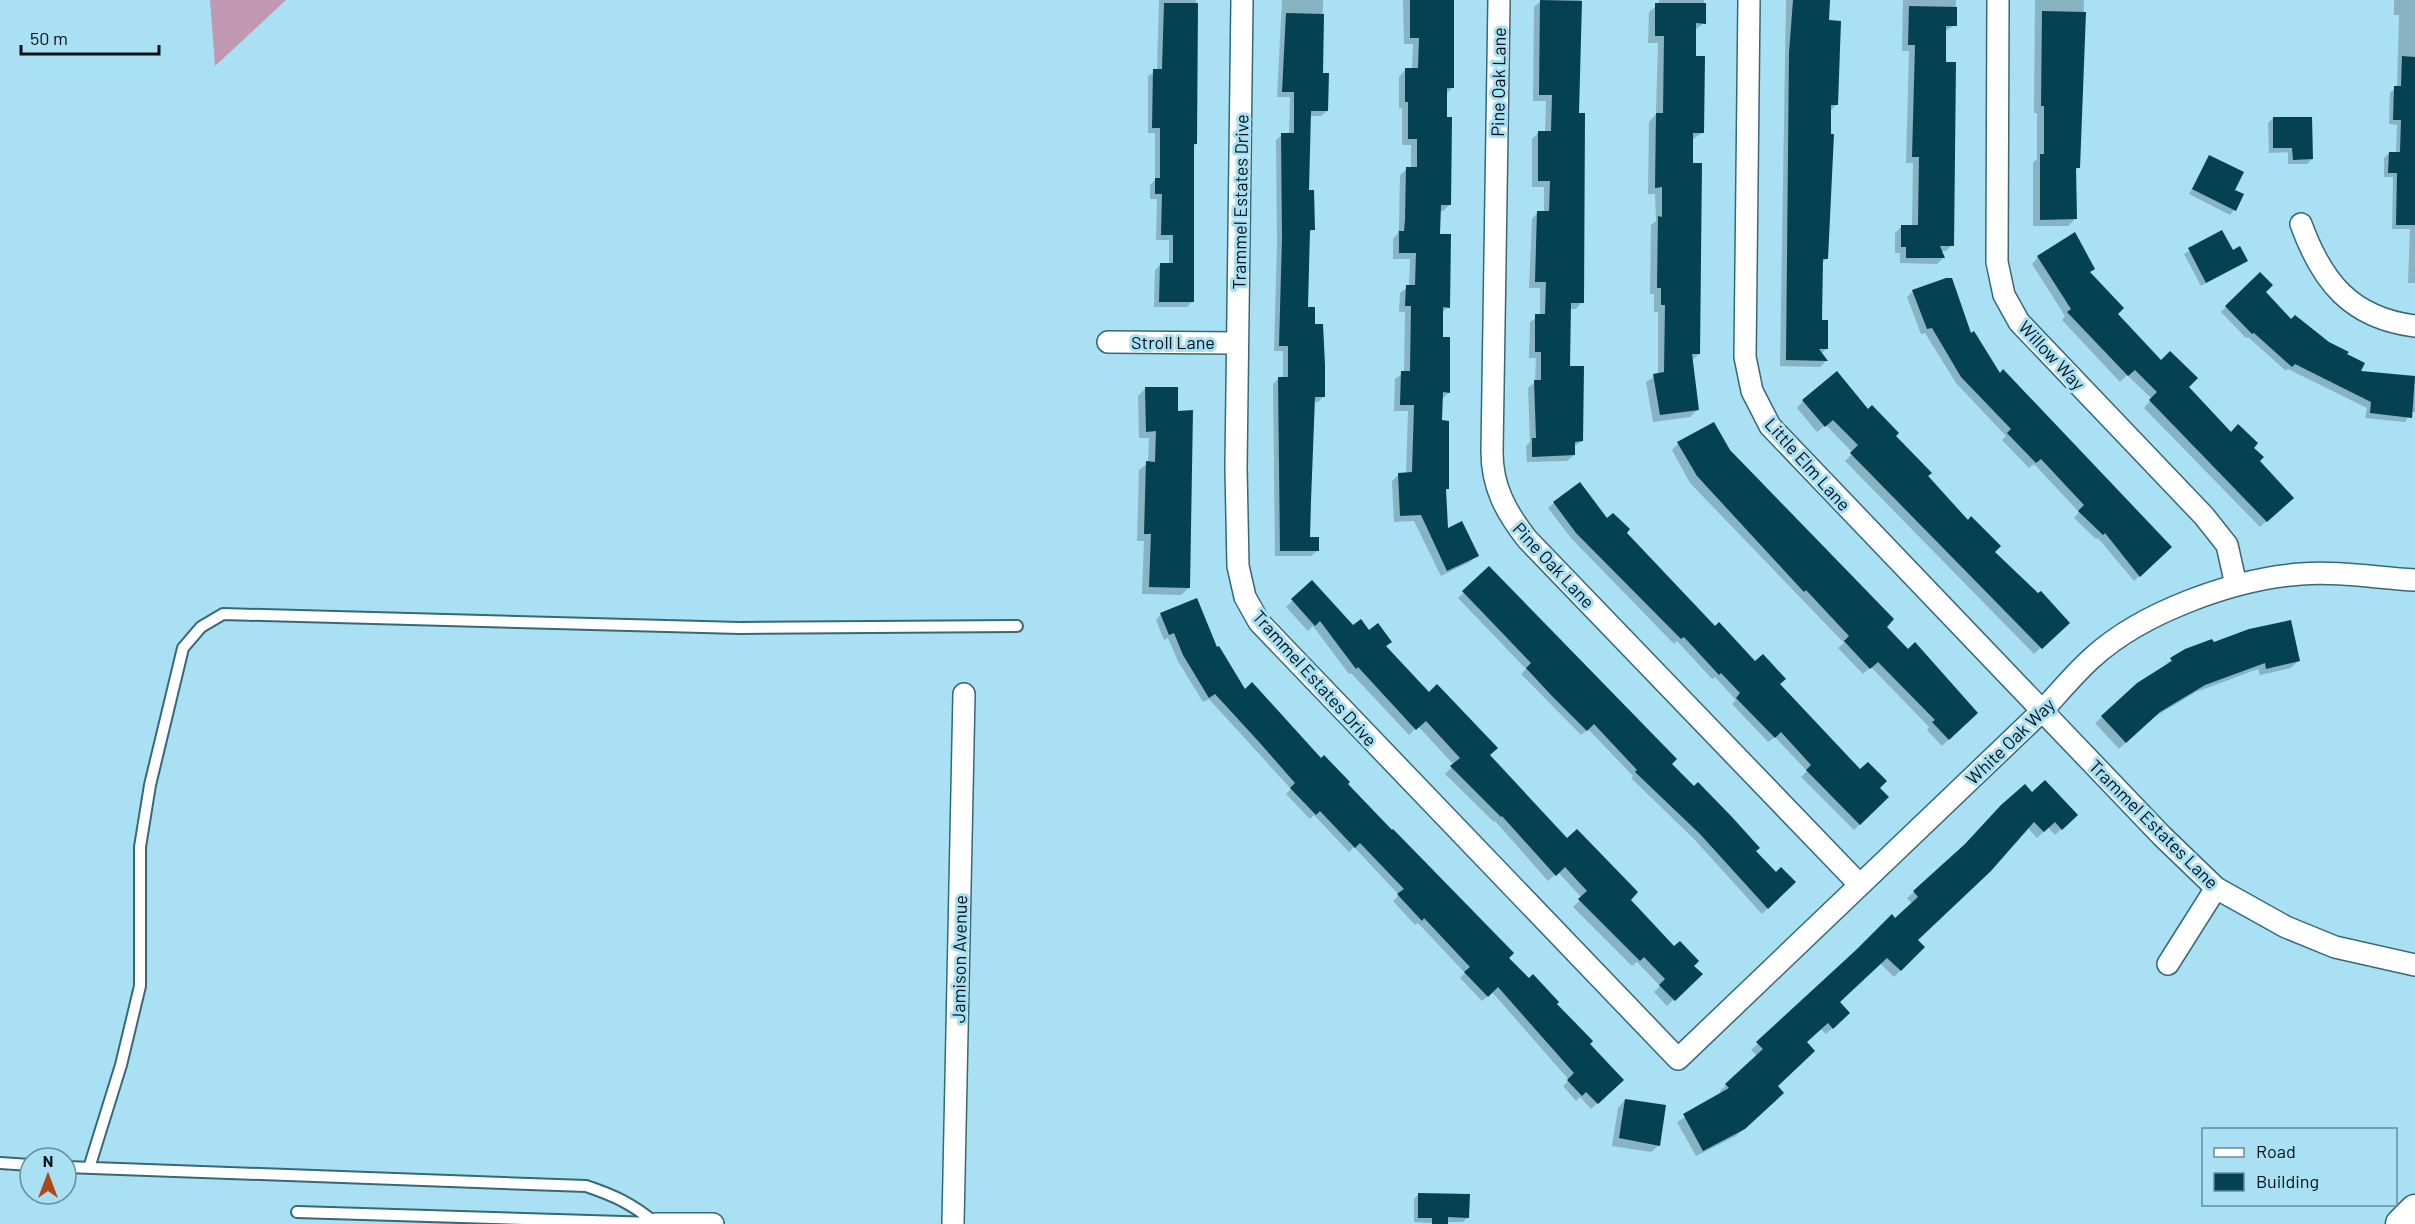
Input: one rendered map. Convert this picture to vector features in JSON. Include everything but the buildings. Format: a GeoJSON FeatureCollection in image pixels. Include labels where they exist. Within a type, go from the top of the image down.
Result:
{"type":"FeatureCollection","features":[{"type":"Feature","properties":{"kind":"street","name":"Trammel Estates Drive"},"geometry":{"type":"LineString","coordinates":[[1242,0],[1237,343],[1238,566],[1245,597],[1251,610],[1283,647],[1678,1059]]}},
{"type":"Feature","properties":{"kind":"street","name":"Pine Oak Lane"},"geometry":{"type":"LineString","coordinates":[[1499,0],[1492,468],[1503,504],[1527,539],[1859,884]]}},
{"type":"Feature","properties":{"kind":"street","name":"Little Elm Lane"},"geometry":{"type":"LineString","coordinates":[[1749,0],[1744,335],[1747,376],[1752,392],[1770,426],[1785,444],[2042,711]]}},
{"type":"Feature","properties":{"kind":"street","name":"Willow Way"},"geometry":{"type":"LineString","coordinates":[[1998,0],[1997,262],[2004,295],[2019,322],[2204,516],[2227,545],[2236,585]]}},
{"type":"Feature","properties":{"kind":"street"},"geometry":{"type":"LineString","coordinates":[[2301,224],[2313,257],[2323,273],[2359,309],[2393,323],[2415,326]]}},
{"type":"Feature","properties":{"kind":"street","name":"Stroll Lane"},"geometry":{"type":"LineString","coordinates":[[1108,342],[1237,343]]}},
{"type":"Feature","properties":{"kind":"street","name":"White Oak Way"},"geometry":{"type":"LineString","coordinates":[[1678,1059],[2042,711],[2093,657],[2122,636],[2160,615],[2236,585],[2271,577],[2304,574],[2415,580]]}},
{"type":"Feature","properties":{"kind":"street","name":"Jamison Avenue"},"geometry":{"type":"LineString","coordinates":[[953,1224],[964,694]]}},
{"type":"Feature","properties":{"kind":"street","name":"Trammel Estates Lane"},"geometry":{"type":"LineString","coordinates":[[2042,711],[2216,888],[2286,927],[2335,947],[2415,964]]}},
{"type":"Feature","properties":{"kind":"street"},"geometry":{"type":"LineString","coordinates":[[2168,964],[2216,888]]}},
{"type":"Feature","properties":{"kind":"street"},"geometry":{"type":"LineString","coordinates":[[2401,1224],[2415,1210]]}},
{"type":"Feature","properties":{"kind":"street"},"geometry":{"type":"LineString","coordinates":[[655,1223],[712,1224]]}},
{"type":"Feature","properties":{"kind":"lane"},"geometry":{"type":"LineString","coordinates":[[89,1168],[121,1065],[140,986],[140,847],[150,785],[183,648],[201,627],[215,618],[223,614],[263,614],[740,628],[1017,626]]}},
{"type":"Feature","properties":{"kind":"lane"},"geometry":{"type":"LineString","coordinates":[[0,1163],[18,1164]]}},
{"type":"Feature","properties":{"kind":"lane"},"geometry":{"type":"LineString","coordinates":[[78,1168],[586,1186],[615,1195],[638,1208],[655,1223]]}},
{"type":"Feature","properties":{"kind":"lane"},"geometry":{"type":"LineString","coordinates":[[297,1212],[655,1223]]}},
{"type":"Feature","properties":{"kind":"shaded area"},"geometry":{"type":"Polygon","coordinates":[[[210,0],[286,0],[215,66],[210,0]]]}}]}
